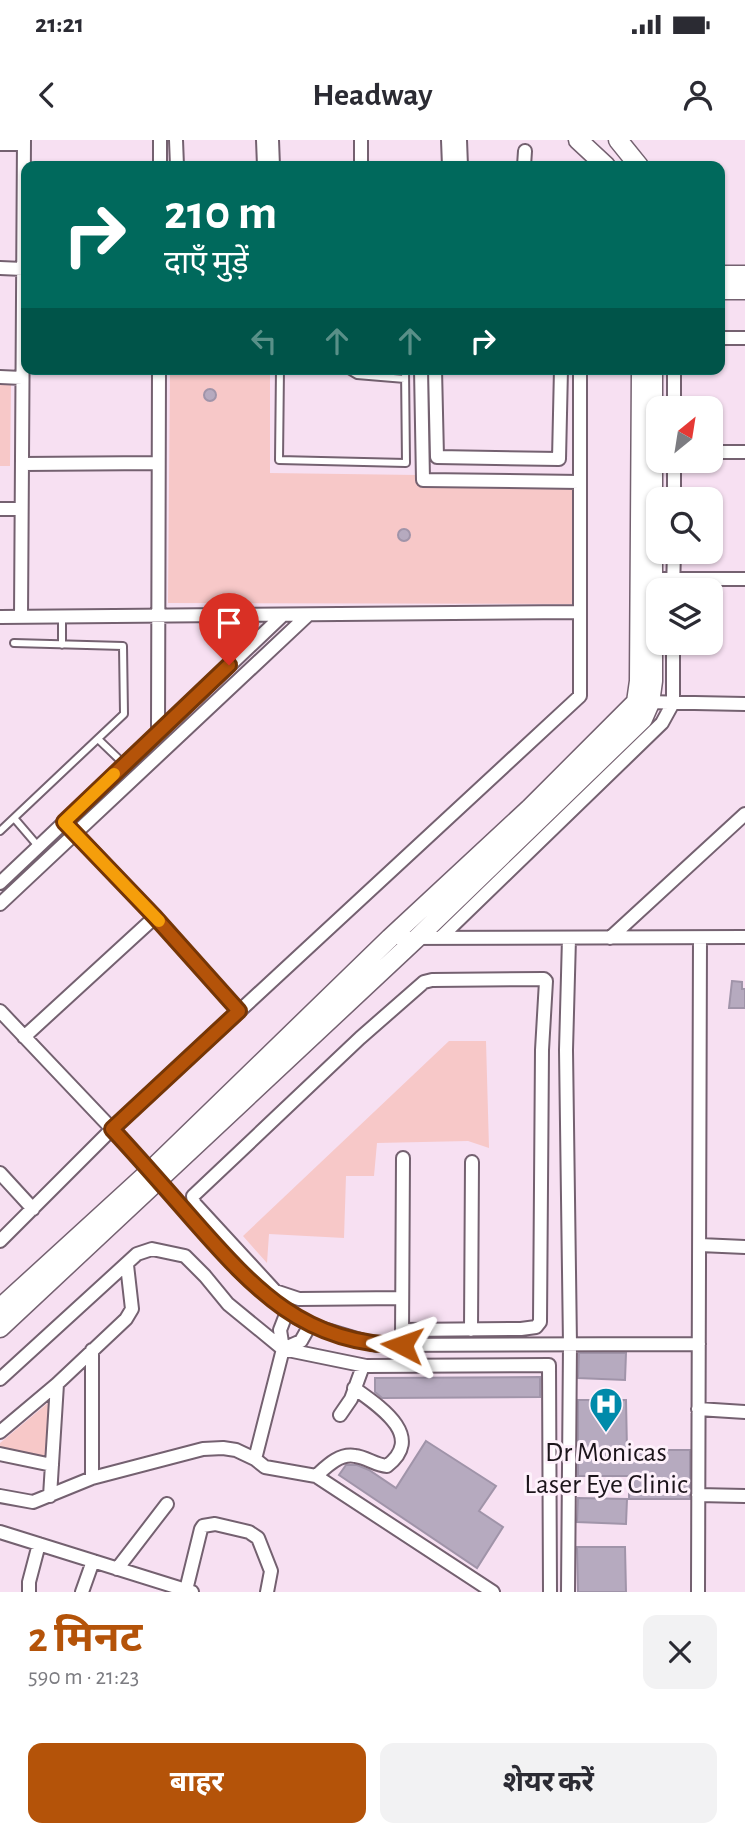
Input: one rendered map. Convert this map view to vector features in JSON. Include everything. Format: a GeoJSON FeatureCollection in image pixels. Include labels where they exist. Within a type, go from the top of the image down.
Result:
{"type":"FeatureCollection","features":[{"type":"Feature","properties":{"kind":"street"},"geometry":{"type":"LineString","coordinates":[[160,140],[160,161]]}},
{"type":"Feature","properties":{"kind":"street"},"geometry":{"type":"LineString","coordinates":[[176,140],[177,161]]}},
{"type":"Feature","properties":{"kind":"street"},"geometry":{"type":"LineString","coordinates":[[264,140],[264,161]]}},
{"type":"Feature","properties":{"kind":"street"},"geometry":{"type":"LineString","coordinates":[[272,140],[273,161]]}},
{"type":"Feature","properties":{"kind":"street"},"geometry":{"type":"LineString","coordinates":[[354,140],[355,161]]}},
{"type":"Feature","properties":{"kind":"street"},"geometry":{"type":"LineString","coordinates":[[360,140],[361,161]]}},
{"type":"Feature","properties":{"kind":"street"},"geometry":{"type":"LineString","coordinates":[[448,140],[449,161]]}},
{"type":"Feature","properties":{"kind":"street"},"geometry":{"type":"LineString","coordinates":[[460,140],[461,161]]}},
{"type":"Feature","properties":{"kind":"street"},"geometry":{"type":"LineString","coordinates":[[578,140],[601,161]]}},
{"type":"Feature","properties":{"kind":"street"},"geometry":{"type":"LineString","coordinates":[[618,140],[635,161]]}},
{"type":"Feature","properties":{"kind":"street"},"geometry":{"type":"LineString","coordinates":[[0,144],[24,142],[24,161]]}},
{"type":"Feature","properties":{"kind":"street"},"geometry":{"type":"LineString","coordinates":[[524,161],[525,151]]}},
{"type":"Feature","properties":{"kind":"street"},"geometry":{"type":"LineString","coordinates":[[0,268],[21,269]]}},
{"type":"Feature","properties":{"kind":"street"},"geometry":{"type":"LineString","coordinates":[[725,275],[745,275]]}},
{"type":"Feature","properties":{"kind":"street"},"geometry":{"type":"LineString","coordinates":[[725,290],[745,290]]}},
{"type":"Feature","properties":{"kind":"street"},"geometry":{"type":"LineString","coordinates":[[725,338],[745,338]]}},
{"type":"Feature","properties":{"kind":"street"},"geometry":{"type":"LineString","coordinates":[[158,732],[159,375]]}},
{"type":"Feature","properties":{"kind":"street"},"geometry":{"type":"LineString","coordinates":[[421,375],[423,480],[579,482]]}},
{"type":"Feature","properties":{"kind":"street"},"geometry":{"type":"LineString","coordinates":[[435,375],[438,481]]}},
{"type":"Feature","properties":{"kind":"street"},"geometry":{"type":"LineString","coordinates":[[437,457],[559,459],[561,375]]}},
{"type":"Feature","properties":{"kind":"street"},"geometry":{"type":"LineString","coordinates":[[0,1241],[112,1129],[580,696],[580,375]]}},
{"type":"Feature","properties":{"kind":"street"},"geometry":{"type":"LineString","coordinates":[[642,375],[646,415]]}},
{"type":"Feature","properties":{"kind":"street"},"geometry":{"type":"LineString","coordinates":[[652,396],[653,375]]}},
{"type":"Feature","properties":{"kind":"street"},"geometry":{"type":"LineString","coordinates":[[674,375],[674,396]]}},
{"type":"Feature","properties":{"kind":"street"},"geometry":{"type":"LineString","coordinates":[[0,377],[22,377],[21,617]]}},
{"type":"Feature","properties":{"kind":"street"},"geometry":{"type":"LineString","coordinates":[[723,452],[745,453]]}},
{"type":"Feature","properties":{"kind":"street"},"geometry":{"type":"LineString","coordinates":[[22,464],[158,463]]}},
{"type":"Feature","properties":{"kind":"street"},"geometry":{"type":"LineString","coordinates":[[0,1308],[154,1175],[416,938],[643,719],[639,681],[649,473]]}},
{"type":"Feature","properties":{"kind":"street"},"geometry":{"type":"LineString","coordinates":[[651,473],[653,578]]}},
{"type":"Feature","properties":{"kind":"street"},"geometry":{"type":"LineString","coordinates":[[0,509],[21,509]]}},
{"type":"Feature","properties":{"kind":"street"},"geometry":{"type":"LineString","coordinates":[[723,581],[745,579]]}},
{"type":"Feature","properties":{"kind":"street"},"geometry":{"type":"LineString","coordinates":[[0,617],[579,612]]}},
{"type":"Feature","properties":{"kind":"street"},"geometry":{"type":"LineString","coordinates":[[0,883],[283,615]]}},
{"type":"Feature","properties":{"kind":"street"},"geometry":{"type":"LineString","coordinates":[[0,904],[308,615]]}},
{"type":"Feature","properties":{"kind":"street"},"geometry":{"type":"LineString","coordinates":[[0,1328],[390,937],[643,702],[653,681],[653,655]]}},
{"type":"Feature","properties":{"kind":"street"},"geometry":{"type":"LineString","coordinates":[[440,938],[662,723],[673,703],[673,655]]}},
{"type":"Feature","properties":{"kind":"street"},"geometry":{"type":"LineString","coordinates":[[643,702],[745,704]]}},
{"type":"Feature","properties":{"kind":"street"},"geometry":{"type":"LineString","coordinates":[[610,938],[745,814]]}},
{"type":"Feature","properties":{"kind":"street"},"geometry":{"type":"LineString","coordinates":[[64,822],[155,917],[239,1011]]}},
{"type":"Feature","properties":{"kind":"street"},"geometry":{"type":"LineString","coordinates":[[24,1037],[155,917]]}},
{"type":"Feature","properties":{"kind":"street"},"geometry":{"type":"LineString","coordinates":[[390,937],[745,937]]}},
{"type":"Feature","properties":{"kind":"street"},"geometry":{"type":"LineString","coordinates":[[698,1592],[700,937]]}},
{"type":"Feature","properties":{"kind":"street"},"geometry":{"type":"LineString","coordinates":[[568,1592],[570,1345],[566,1050],[569,939]]}},
{"type":"Feature","properties":{"kind":"street"},"geometry":{"type":"LineString","coordinates":[[402,1298],[299,1299],[275,1291],[194,1203],[192,1196],[360,1038],[424,982],[546,981],[542,1051],[540,1322],[536,1326],[522,1329],[402,1330]]}},
{"type":"Feature","properties":{"kind":"street"},"geometry":{"type":"LineString","coordinates":[[0,1011],[112,1129],[242,1274],[288,1312],[310,1325],[377,1345],[699,1343]]}},
{"type":"Feature","properties":{"kind":"street"},"geometry":{"type":"LineString","coordinates":[[542,1051],[566,1050]]}},
{"type":"Feature","properties":{"kind":"street"},"geometry":{"type":"LineString","coordinates":[[402,1158],[402,1345]]}},
{"type":"Feature","properties":{"kind":"street"},"geometry":{"type":"LineString","coordinates":[[471,1330],[472,1162]]}},
{"type":"Feature","properties":{"kind":"street"},"geometry":{"type":"LineString","coordinates":[[0,1173],[33,1209]]}},
{"type":"Feature","properties":{"kind":"street"},"geometry":{"type":"LineString","coordinates":[[700,1245],[745,1247]]}},
{"type":"Feature","properties":{"kind":"street"},"geometry":{"type":"LineString","coordinates":[[0,1379],[137,1254],[152,1249],[185,1256],[228,1304],[283,1349],[363,1366],[549,1365],[550,1592]]}},
{"type":"Feature","properties":{"kind":"street"},"geometry":{"type":"LineString","coordinates":[[0,1432],[57,1384],[126,1319],[132,1309],[127,1265]]}},
{"type":"Feature","properties":{"kind":"street"},"geometry":{"type":"LineString","coordinates":[[255,1459],[283,1349],[280,1330],[288,1312]]}},
{"type":"Feature","properties":{"kind":"street"},"geometry":{"type":"LineString","coordinates":[[283,1349],[301,1341],[310,1325]]}},
{"type":"Feature","properties":{"kind":"street"},"geometry":{"type":"LineString","coordinates":[[92,1350],[92,1478]]}},
{"type":"Feature","properties":{"kind":"street"},"geometry":{"type":"LineString","coordinates":[[340,1415],[351,1399],[363,1366]]}},
{"type":"Feature","properties":{"kind":"street"},"geometry":{"type":"LineString","coordinates":[[50,1496],[57,1384]]}},
{"type":"Feature","properties":{"kind":"street"},"geometry":{"type":"LineString","coordinates":[[316,1476],[331,1462],[355,1455],[375,1465],[387,1466],[394,1460],[400,1448],[401,1436],[396,1423],[355,1388]]}},
{"type":"Feature","properties":{"kind":"street"},"geometry":{"type":"LineString","coordinates":[[698,1409],[745,1412]]}},
{"type":"Feature","properties":{"kind":"street"},"geometry":{"type":"LineString","coordinates":[[0,1496],[33,1503],[92,1478],[203,1449],[236,1450],[265,1466],[316,1476],[493,1592]]}},
{"type":"Feature","properties":{"kind":"street"},"geometry":{"type":"LineString","coordinates":[[0,1454],[52,1465]]}},
{"type":"Feature","properties":{"kind":"street"},"geometry":{"type":"LineString","coordinates":[[698,1495],[745,1496]]}},
{"type":"Feature","properties":{"kind":"street"},"geometry":{"type":"LineString","coordinates":[[117,1569],[167,1504]]}},
{"type":"Feature","properties":{"kind":"street"},"geometry":{"type":"LineString","coordinates":[[0,1532],[189,1591],[201,1529],[215,1524],[249,1532],[258,1538],[271,1572],[267,1592]]}},
{"type":"Feature","properties":{"kind":"street"},"geometry":{"type":"LineString","coordinates":[[29,1592],[39,1544]]}},
{"type":"Feature","properties":{"kind":"street"},"geometry":{"type":"LineString","coordinates":[[82,1592],[93,1561]]}},
{"type":"Feature","properties":{"kind":"lane"},"geometry":{"type":"LineString","coordinates":[[280,375],[279,460],[406,463],[405,375]]}},
{"type":"Feature","properties":{"kind":"lane"},"geometry":{"type":"LineString","coordinates":[[356,375],[405,379]]}},
{"type":"Feature","properties":{"kind":"lane"},"geometry":{"type":"LineString","coordinates":[[62,616],[62,645]]}},
{"type":"Feature","properties":{"kind":"lane"},"geometry":{"type":"LineString","coordinates":[[0,831],[124,714],[123,646],[14,643]]}},
{"type":"Feature","properties":{"kind":"lane"},"geometry":{"type":"LineString","coordinates":[[97,739],[124,764]]}},
{"type":"Feature","properties":{"kind":"lane"},"geometry":{"type":"LineString","coordinates":[[14,818],[38,846]]}},
{"type":"Feature","properties":{"kind":"shaded area"},"geometry":{"type":"Polygon","coordinates":[[[170,375],[270,375],[270,473],[574,477],[572,604],[168,603],[170,375]]]}},
{"type":"Feature","properties":{"kind":"shaded area"},"geometry":{"type":"Polygon","coordinates":[[[0,385],[11,385],[10,466],[0,466],[0,385]]]}},
{"type":"Feature","properties":{"kind":"shaded area"},"geometry":{"type":"Polygon","coordinates":[[[449,1041],[486,1041],[489,1148],[468,1141],[377,1143],[374,1176],[346,1176],[344,1238],[269,1234],[267,1263],[243,1236],[449,1041]]]}},
{"type":"Feature","properties":{"kind":"shaded area"},"geometry":{"type":"Polygon","coordinates":[[[49,1402],[47,1460],[0,1449],[0,1443],[49,1402]]]}},
{"type":"Feature","properties":{"kind":"building"},"geometry":{"type":"Polygon","coordinates":[[[210,389],[216,395],[210,401],[204,395],[210,389]]]}},
{"type":"Feature","properties":{"kind":"building"},"geometry":{"type":"Polygon","coordinates":[[[404,529],[410,535],[404,541],[398,535],[404,529]]]}},
{"type":"Feature","properties":{"kind":"building"},"geometry":{"type":"Polygon","coordinates":[[[732,981],[742,982],[742,989],[745,989],[745,1008],[729,1008],[732,981]]]}},
{"type":"Feature","properties":{"kind":"building"},"geometry":{"type":"Polygon","coordinates":[[[579,1353],[626,1353],[625,1380],[578,1378],[579,1353]]]}},
{"type":"Feature","properties":{"kind":"building"},"geometry":{"type":"Polygon","coordinates":[[[540,1377],[540,1397],[382,1398],[375,1392],[375,1378],[540,1377]]]}},
{"type":"Feature","properties":{"kind":"building"},"geometry":{"type":"Polygon","coordinates":[[[578,1400],[626,1400],[627,1450],[690,1450],[690,1499],[629,1499],[629,1476],[578,1476],[578,1400]]]}},
{"type":"Feature","properties":{"kind":"building"},"geometry":{"type":"Polygon","coordinates":[[[426,1441],[496,1486],[479,1511],[503,1527],[477,1568],[339,1475],[346,1465],[357,1465],[396,1488],[426,1441]]]}},
{"type":"Feature","properties":{"kind":"building"},"geometry":{"type":"Polygon","coordinates":[[[578,1498],[627,1499],[626,1524],[577,1522],[578,1498]]]}},
{"type":"Feature","properties":{"kind":"building"},"geometry":{"type":"Polygon","coordinates":[[[577,1547],[625,1547],[626,1592],[578,1592],[577,1547]]]}},
{"type":"Feature","properties":{"kind":"slow traffic"},"geometry":{"type":"LineString","coordinates":[[114,774],[64,822],[159,921]]}},
{"type":"Feature","properties":{"kind":"place","name":"Dr Monicas Laser Eye Clinic"},"geometry":{"type":"Point","coordinates":[606,1434]}},
{"type":"Feature","properties":{"kind":"route"},"geometry":{"type":"LineString","coordinates":[[229,665],[64,822],[155,917],[239,1011],[112,1129],[242,1274],[288,1312],[310,1325],[346,1338],[377,1345],[402,1345]]}}]}
